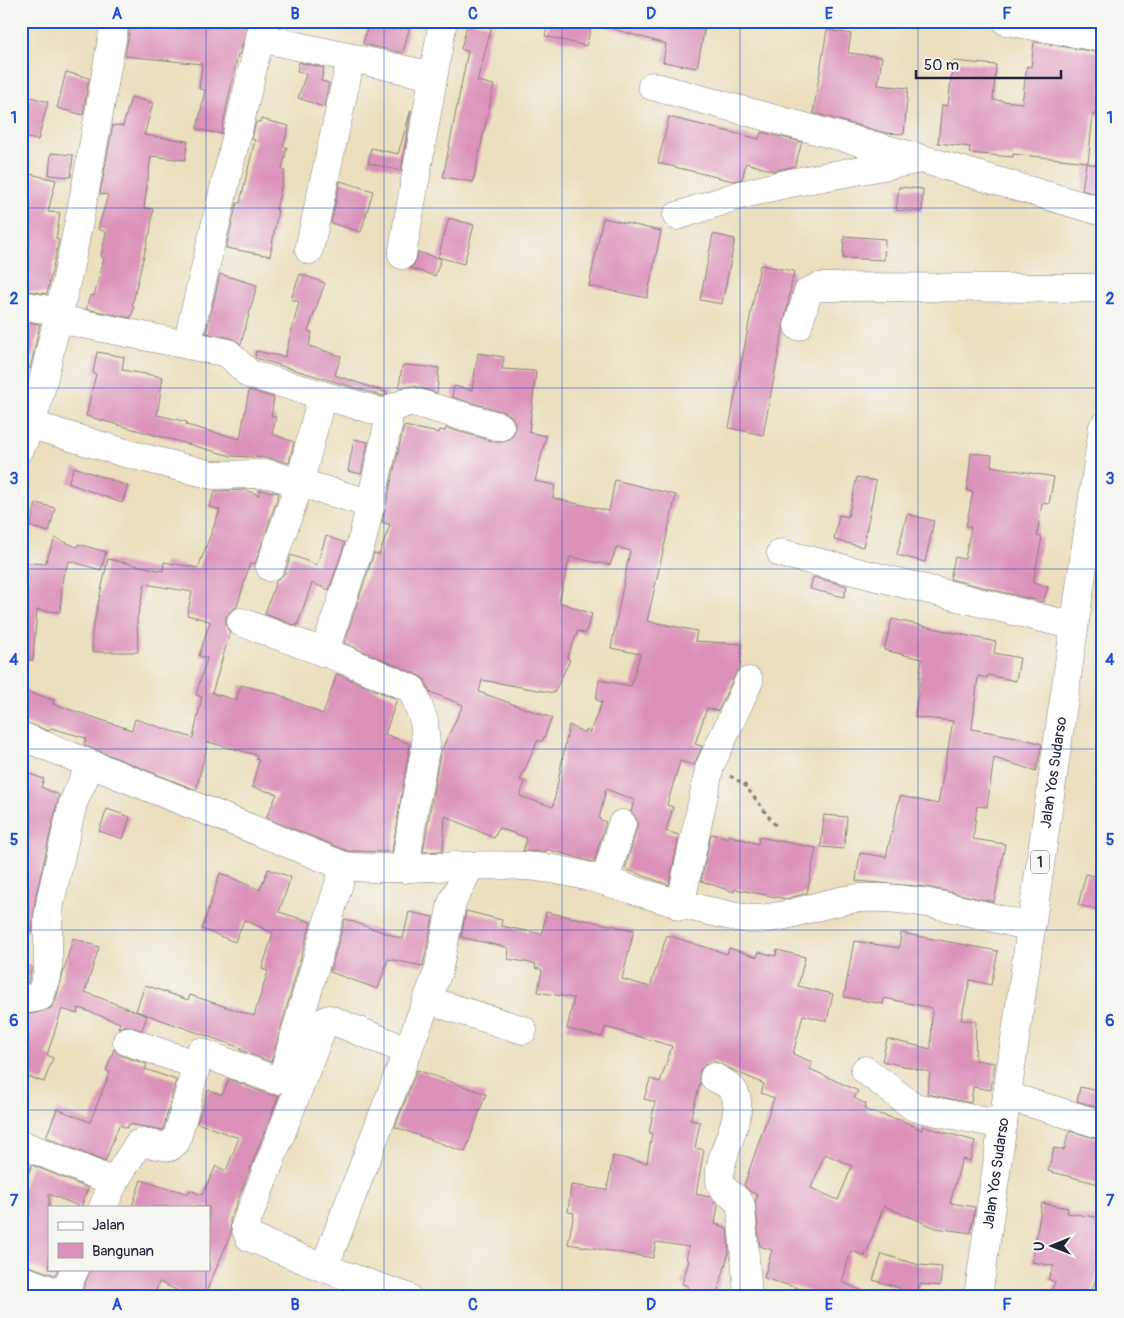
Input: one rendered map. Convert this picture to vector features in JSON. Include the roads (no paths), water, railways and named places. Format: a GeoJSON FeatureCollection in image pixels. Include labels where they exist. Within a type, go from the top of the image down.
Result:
{"type":"FeatureCollection","features":[{"type":"Feature","properties":{"kind":"main road"},"geometry":{"type":"LineString","coordinates":[[116,21],[82,210],[58,315],[27,436],[125,453],[212,475],[269,474],[372,504]]}},
{"type":"Feature","properties":{"kind":"main road"},"geometry":{"type":"LineString","coordinates":[[402,255],[443,21]]}},
{"type":"Feature","properties":{"kind":"main road"},"geometry":{"type":"LineString","coordinates":[[1006,21],[1103,38]]}},
{"type":"Feature","properties":{"kind":"main road"},"geometry":{"type":"LineString","coordinates":[[187,344],[263,30],[351,58],[433,76]]}},
{"type":"Feature","properties":{"kind":"main road"},"geometry":{"type":"LineString","coordinates":[[309,250],[351,58]]}},
{"type":"Feature","properties":{"kind":"main road"},"geometry":{"type":"LineString","coordinates":[[652,86],[922,159],[1103,212]]}},
{"type":"Feature","properties":{"kind":"main road"},"geometry":{"type":"LineString","coordinates":[[677,216],[740,195],[790,183],[922,159]]}},
{"type":"Feature","properties":{"kind":"main road"},"geometry":{"type":"LineString","coordinates":[[798,326],[808,292],[818,287],[1103,288]]}},
{"type":"Feature","properties":{"kind":"main road"},"geometry":{"type":"LineString","coordinates":[[21,305],[58,315],[228,352],[249,374],[388,414]]}},
{"type":"Feature","properties":{"kind":"main road"},"geometry":{"type":"LineString","coordinates":[[270,567],[300,482],[322,395]]}},
{"type":"Feature","properties":{"kind":"main road"},"geometry":{"type":"LineString","coordinates":[[324,652],[364,537],[388,425],[388,414],[393,408],[410,401],[500,428]]}},
{"type":"Feature","properties":{"kind":"main road","name":"Jalan Yos Sudarso"},"geometry":{"type":"LineString","coordinates":[[978,1297],[1103,427]]}},
{"type":"Feature","properties":{"kind":"main road"},"geometry":{"type":"LineString","coordinates":[[781,553],[1074,626]]}},
{"type":"Feature","properties":{"kind":"main road"},"geometry":{"type":"LineString","coordinates":[[241,622],[324,652],[408,685],[412,689],[424,721],[426,745],[405,869]]}},
{"type":"Feature","properties":{"kind":"main road"},"geometry":{"type":"LineString","coordinates":[[680,906],[710,766],[749,681]]}},
{"type":"Feature","properties":{"kind":"main road"},"geometry":{"type":"LineString","coordinates":[[21,736],[344,866],[373,869],[470,866],[544,868],[605,882],[680,906],[751,919],[775,917],[830,903],[889,897],[1031,927]]}},
{"type":"Feature","properties":{"kind":"main road"},"geometry":{"type":"LineString","coordinates":[[21,997],[29,1000],[40,997],[48,978],[48,917],[51,898],[73,803],[90,764]]}},
{"type":"Feature","properties":{"kind":"main road"},"geometry":{"type":"LineString","coordinates":[[605,882],[622,824]]}},
{"type":"Feature","properties":{"kind":"main road"},"geometry":{"type":"LineString","coordinates":[[103,1206],[114,1182],[140,1143],[170,1147],[176,1142],[200,1052],[275,1080],[283,1076],[344,866]]}},
{"type":"Feature","properties":{"kind":"main road"},"geometry":{"type":"LineString","coordinates":[[324,1268],[438,972],[452,903],[470,866]]}},
{"type":"Feature","properties":{"kind":"main road"},"geometry":{"type":"LineString","coordinates":[[427,1000],[523,1030]]}},
{"type":"Feature","properties":{"kind":"main road"},"geometry":{"type":"LineString","coordinates":[[407,1297],[324,1268],[248,1237],[245,1226],[325,1021],[328,1019],[408,1051]]}},
{"type":"Feature","properties":{"kind":"main road"},"geometry":{"type":"LineString","coordinates":[[127,1041],[197,1065]]}},
{"type":"Feature","properties":{"kind":"main road"},"geometry":{"type":"LineString","coordinates":[[865,1070],[914,1107],[1003,1125]]}},
{"type":"Feature","properties":{"kind":"main road"},"geometry":{"type":"LineString","coordinates":[[714,1077],[732,1088],[736,1096],[735,1120],[720,1170],[720,1182],[725,1191],[739,1201],[741,1206],[748,1297]]}},
{"type":"Feature","properties":{"kind":"main road"},"geometry":{"type":"LineString","coordinates":[[1007,1096],[1103,1125]]}},
{"type":"Feature","properties":{"kind":"main road"},"geometry":{"type":"LineString","coordinates":[[21,1144],[114,1182]]}},
{"type":"Feature","properties":{"kind":"main road"},"geometry":{"type":"LineString","coordinates":[[26,1286],[68,1296],[66,1289],[75,1270]]}}]}
